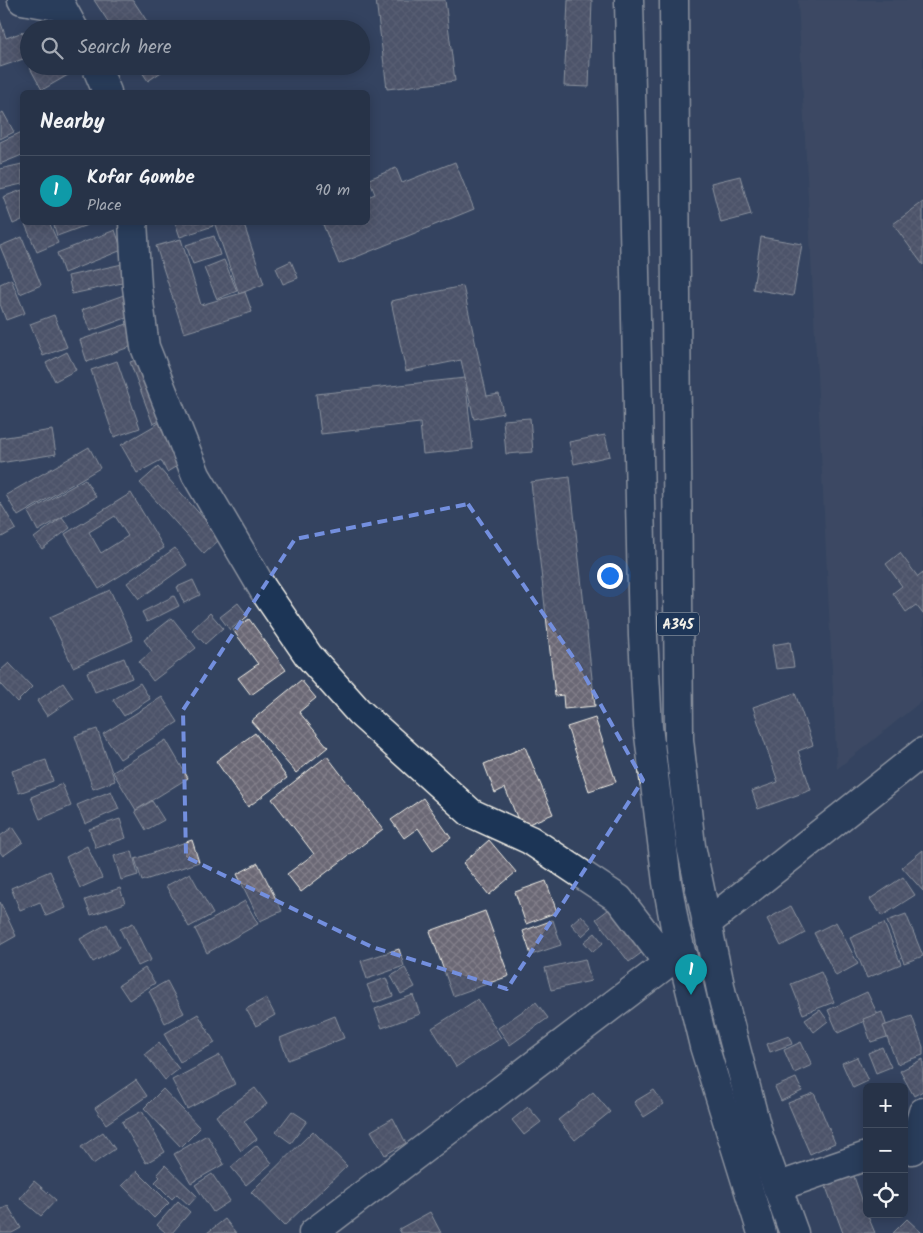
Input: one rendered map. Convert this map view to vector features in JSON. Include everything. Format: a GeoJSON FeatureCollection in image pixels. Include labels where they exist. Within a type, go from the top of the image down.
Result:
{"type":"FeatureCollection","features":[{"type":"Feature","properties":{"kind":"main road"},"geometry":{"type":"LineString","coordinates":[[22,0],[65,12]]}},
{"type":"Feature","properties":{"kind":"main road","name":"A345"},"geometry":{"type":"LineString","coordinates":[[629,0],[643,636],[648,727],[676,960],[762,1233]]}},
{"type":"Feature","properties":{"kind":"main road","name":"A345"},"geometry":{"type":"LineString","coordinates":[[674,0],[679,740],[691,846],[706,924],[759,1137],[794,1233]]}},
{"type":"Feature","properties":{"kind":"main road"},"geometry":{"type":"LineString","coordinates":[[100,75],[106,90]]}},
{"type":"Feature","properties":{"kind":"main road"},"geometry":{"type":"LineString","coordinates":[[133,225],[137,287],[145,347],[196,475],[263,589],[308,655],[359,712],[471,813],[530,840],[619,899],[676,960],[313,1233]]}},
{"type":"Feature","properties":{"kind":"main road"},"geometry":{"type":"LineString","coordinates":[[706,924],[923,752]]}},
{"type":"Feature","properties":{"kind":"main road"},"geometry":{"type":"LineString","coordinates":[[913,1150],[923,1112]]}},
{"type":"Feature","properties":{"kind":"main road"},"geometry":{"type":"LineString","coordinates":[[777,1187],[863,1157]]}},
{"type":"Feature","properties":{"kind":"highlighted area"},"geometry":{"type":"Polygon","coordinates":[[[468,504],[579,666],[643,780],[507,989],[372,947],[186,857],[183,710],[295,539],[468,504]]]}},
{"type":"Feature","properties":{"kind":"shaded area"},"geometry":{"type":"Polygon","coordinates":[[[798,0],[923,0],[923,700],[837,769],[798,0]]]}},
{"type":"Feature","properties":{"kind":"building"},"geometry":{"type":"Polygon","coordinates":[[[94,0],[133,0],[146,20],[107,20],[94,0]]]}},
{"type":"Feature","properties":{"kind":"building"},"geometry":{"type":"Polygon","coordinates":[[[376,0],[445,0],[455,81],[387,89],[376,0]]]}},
{"type":"Feature","properties":{"kind":"building"},"geometry":{"type":"Polygon","coordinates":[[[568,0],[592,0],[589,87],[564,86],[568,0]]]}},
{"type":"Feature","properties":{"kind":"building"},"geometry":{"type":"Polygon","coordinates":[[[0,20],[6,38],[20,33],[20,60],[0,67],[0,20]]]}},
{"type":"Feature","properties":{"kind":"building"},"geometry":{"type":"Polygon","coordinates":[[[34,75],[68,75],[42,90],[34,75]]]}},
{"type":"Feature","properties":{"kind":"building"},"geometry":{"type":"Polygon","coordinates":[[[144,75],[157,75],[148,81],[144,75]]]}},
{"type":"Feature","properties":{"kind":"building"},"geometry":{"type":"Polygon","coordinates":[[[3,112],[14,132],[0,139],[0,114],[3,112]]]}},
{"type":"Feature","properties":{"kind":"building"},"geometry":{"type":"Polygon","coordinates":[[[20,133],[20,156],[0,164],[0,142],[20,133]]]}},
{"type":"Feature","properties":{"kind":"building"},"geometry":{"type":"Polygon","coordinates":[[[455,162],[474,209],[339,264],[323,225],[370,225],[370,196],[375,194],[370,179],[396,168],[402,183],[455,162]]]}},
{"type":"Feature","properties":{"kind":"building"},"geometry":{"type":"Polygon","coordinates":[[[20,164],[20,184],[0,189],[0,169],[20,164]]]}},
{"type":"Feature","properties":{"kind":"building"},"geometry":{"type":"Polygon","coordinates":[[[740,176],[751,215],[721,223],[711,183],[740,176]]]}},
{"type":"Feature","properties":{"kind":"building"},"geometry":{"type":"Polygon","coordinates":[[[20,191],[20,221],[13,224],[3,197],[20,191]]]}},
{"type":"Feature","properties":{"kind":"building"},"geometry":{"type":"Polygon","coordinates":[[[923,202],[923,265],[893,224],[923,202]]]}},
{"type":"Feature","properties":{"kind":"building"},"geometry":{"type":"Polygon","coordinates":[[[25,225],[50,225],[58,243],[37,252],[25,225]]]}},
{"type":"Feature","properties":{"kind":"building"},"geometry":{"type":"Polygon","coordinates":[[[54,225],[87,225],[57,236],[54,225]]]}},
{"type":"Feature","properties":{"kind":"building"},"geometry":{"type":"Polygon","coordinates":[[[176,225],[213,225],[213,226],[180,237],[176,225]]]}},
{"type":"Feature","properties":{"kind":"building"},"geometry":{"type":"Polygon","coordinates":[[[215,225],[244,225],[264,284],[239,294],[215,225]]]}},
{"type":"Feature","properties":{"kind":"building"},"geometry":{"type":"Polygon","coordinates":[[[115,230],[122,250],[64,273],[57,253],[115,230]]]}},
{"type":"Feature","properties":{"kind":"building"},"geometry":{"type":"Polygon","coordinates":[[[214,236],[220,255],[193,264],[186,245],[214,236]]]}},
{"type":"Feature","properties":{"kind":"building"},"geometry":{"type":"Polygon","coordinates":[[[22,237],[41,285],[20,294],[0,246],[22,237]]]}},
{"type":"Feature","properties":{"kind":"building"},"geometry":{"type":"Polygon","coordinates":[[[761,237],[802,244],[793,296],[753,289],[761,237]]]}},
{"type":"Feature","properties":{"kind":"building"},"geometry":{"type":"Polygon","coordinates":[[[181,239],[201,305],[245,292],[252,312],[184,333],[156,246],[181,239]]]}},
{"type":"Feature","properties":{"kind":"building"},"geometry":{"type":"Polygon","coordinates":[[[224,260],[237,291],[217,299],[204,268],[224,260]]]}},
{"type":"Feature","properties":{"kind":"building"},"geometry":{"type":"Polygon","coordinates":[[[291,261],[298,278],[283,284],[276,268],[291,261]]]}},
{"type":"Feature","properties":{"kind":"building"},"geometry":{"type":"Polygon","coordinates":[[[127,263],[131,281],[72,294],[68,276],[127,263]]]}},
{"type":"Feature","properties":{"kind":"building"},"geometry":{"type":"Polygon","coordinates":[[[11,279],[25,313],[6,320],[0,304],[0,284],[11,279]]]}},
{"type":"Feature","properties":{"kind":"building"},"geometry":{"type":"Polygon","coordinates":[[[463,286],[487,396],[499,394],[503,413],[474,419],[461,360],[406,371],[391,301],[463,286]]]}},
{"type":"Feature","properties":{"kind":"building"},"geometry":{"type":"Polygon","coordinates":[[[132,292],[140,313],[90,331],[82,310],[132,292]]]}},
{"type":"Feature","properties":{"kind":"building"},"geometry":{"type":"Polygon","coordinates":[[[54,315],[67,347],[43,356],[30,324],[54,315]]]}},
{"type":"Feature","properties":{"kind":"building"},"geometry":{"type":"Polygon","coordinates":[[[130,323],[138,344],[87,362],[80,340],[130,323]]]}},
{"type":"Feature","properties":{"kind":"building"},"geometry":{"type":"Polygon","coordinates":[[[67,352],[76,370],[55,381],[46,363],[67,352]]]}},
{"type":"Feature","properties":{"kind":"building"},"geometry":{"type":"Polygon","coordinates":[[[147,356],[169,417],[153,424],[130,362],[147,356]]]}},
{"type":"Feature","properties":{"kind":"building"},"geometry":{"type":"Polygon","coordinates":[[[117,361],[140,428],[114,437],[91,370],[117,361]]]}},
{"type":"Feature","properties":{"kind":"building"},"geometry":{"type":"Polygon","coordinates":[[[465,378],[473,449],[423,454],[420,423],[321,434],[316,394],[465,378]]]}},
{"type":"Feature","properties":{"kind":"building"},"geometry":{"type":"Polygon","coordinates":[[[530,418],[533,452],[506,454],[503,420],[530,418]]]}},
{"type":"Feature","properties":{"kind":"building"},"geometry":{"type":"Polygon","coordinates":[[[164,420],[187,460],[167,472],[161,460],[137,473],[121,445],[164,420]]]}},
{"type":"Feature","properties":{"kind":"building"},"geometry":{"type":"Polygon","coordinates":[[[52,430],[56,454],[0,463],[0,438],[52,430]]]}},
{"type":"Feature","properties":{"kind":"building"},"geometry":{"type":"Polygon","coordinates":[[[605,435],[610,456],[574,464],[569,442],[605,435]]]}},
{"type":"Feature","properties":{"kind":"building"},"geometry":{"type":"Polygon","coordinates":[[[89,447],[100,468],[18,516],[6,495],[89,447]]]}},
{"type":"Feature","properties":{"kind":"building"},"geometry":{"type":"Polygon","coordinates":[[[158,467],[221,538],[204,554],[140,483],[158,467]]]}},
{"type":"Feature","properties":{"kind":"building"},"geometry":{"type":"Polygon","coordinates":[[[570,477],[595,706],[564,709],[563,695],[555,696],[531,482],[570,477]]]}},
{"type":"Feature","properties":{"kind":"building"},"geometry":{"type":"Polygon","coordinates":[[[85,479],[96,497],[38,531],[28,512],[85,479]]]}},
{"type":"Feature","properties":{"kind":"building"},"geometry":{"type":"Polygon","coordinates":[[[131,493],[164,548],[99,589],[65,534],[131,493]],[[115,516],[89,532],[101,553],[128,536],[115,516]]]}},
{"type":"Feature","properties":{"kind":"building"},"geometry":{"type":"Polygon","coordinates":[[[0,502],[16,529],[0,538],[0,502]]]}},
{"type":"Feature","properties":{"kind":"building"},"geometry":{"type":"Polygon","coordinates":[[[62,517],[70,528],[42,549],[34,538],[62,517]]]}},
{"type":"Feature","properties":{"kind":"building"},"geometry":{"type":"Polygon","coordinates":[[[175,548],[187,565],[139,599],[127,583],[175,548]]]}},
{"type":"Feature","properties":{"kind":"building"},"geometry":{"type":"Polygon","coordinates":[[[900,553],[918,577],[923,573],[923,614],[916,605],[906,612],[893,593],[902,586],[886,564],[900,553]]]}},
{"type":"Feature","properties":{"kind":"building"},"geometry":{"type":"Polygon","coordinates":[[[193,580],[200,595],[184,603],[177,587],[193,580]]]}},
{"type":"Feature","properties":{"kind":"building"},"geometry":{"type":"Polygon","coordinates":[[[110,590],[133,640],[73,667],[50,617],[110,590]]]}},
{"type":"Feature","properties":{"kind":"building"},"geometry":{"type":"Polygon","coordinates":[[[174,596],[179,606],[147,622],[142,612],[174,596]]]}},
{"type":"Feature","properties":{"kind":"building"},"geometry":{"type":"Polygon","coordinates":[[[238,603],[248,616],[230,630],[220,617],[238,603]]]}},
{"type":"Feature","properties":{"kind":"building"},"geometry":{"type":"Polygon","coordinates":[[[210,613],[223,628],[205,644],[192,630],[210,613]]]}},
{"type":"Feature","properties":{"kind":"building"},"geometry":{"type":"Polygon","coordinates":[[[172,618],[196,648],[153,681],[139,662],[152,651],[144,640],[172,618]]]}},
{"type":"Feature","properties":{"kind":"building"},"geometry":{"type":"Polygon","coordinates":[[[249,619],[286,670],[251,695],[238,678],[258,664],[233,630],[249,619]]]}},
{"type":"Feature","properties":{"kind":"building"},"geometry":{"type":"Polygon","coordinates":[[[790,642],[794,667],[776,669],[772,645],[790,642]]]}},
{"type":"Feature","properties":{"kind":"building"},"geometry":{"type":"Polygon","coordinates":[[[124,658],[132,678],[95,692],[87,672],[124,658]]]}},
{"type":"Feature","properties":{"kind":"building"},"geometry":{"type":"Polygon","coordinates":[[[9,663],[32,687],[17,702],[0,684],[0,671],[9,663]]]}},
{"type":"Feature","properties":{"kind":"building"},"geometry":{"type":"Polygon","coordinates":[[[301,680],[316,698],[299,712],[328,747],[296,773],[251,721],[301,680]]]}},
{"type":"Feature","properties":{"kind":"building"},"geometry":{"type":"Polygon","coordinates":[[[63,683],[73,698],[47,716],[37,701],[63,683]]]}},
{"type":"Feature","properties":{"kind":"building"},"geometry":{"type":"Polygon","coordinates":[[[140,683],[150,699],[124,716],[113,700],[140,683]]]}},
{"type":"Feature","properties":{"kind":"building"},"geometry":{"type":"Polygon","coordinates":[[[795,693],[813,745],[798,751],[811,790],[758,809],[752,791],[778,782],[753,707],[795,693]]]}},
{"type":"Feature","properties":{"kind":"building"},"geometry":{"type":"Polygon","coordinates":[[[162,697],[178,722],[120,759],[103,734],[162,697]]]}},
{"type":"Feature","properties":{"kind":"building"},"geometry":{"type":"Polygon","coordinates":[[[595,718],[616,782],[589,791],[567,727],[595,718]]]}},
{"type":"Feature","properties":{"kind":"building"},"geometry":{"type":"Polygon","coordinates":[[[97,729],[115,781],[93,789],[75,736],[97,729]]]}},
{"type":"Feature","properties":{"kind":"building"},"geometry":{"type":"Polygon","coordinates":[[[255,733],[287,778],[248,807],[216,761],[255,733]]]}},
{"type":"Feature","properties":{"kind":"building"},"geometry":{"type":"Polygon","coordinates":[[[166,740],[188,778],[136,810],[113,772],[166,740]]]}},
{"type":"Feature","properties":{"kind":"building"},"geometry":{"type":"Polygon","coordinates":[[[525,747],[553,814],[521,827],[505,788],[495,793],[484,764],[525,747]]]}},
{"type":"Feature","properties":{"kind":"building"},"geometry":{"type":"Polygon","coordinates":[[[327,756],[383,829],[301,892],[287,874],[314,854],[272,799],[327,756]]]}},
{"type":"Feature","properties":{"kind":"building"},"geometry":{"type":"Polygon","coordinates":[[[46,760],[53,781],[19,793],[12,771],[46,760]]]}},
{"type":"Feature","properties":{"kind":"building"},"geometry":{"type":"Polygon","coordinates":[[[62,784],[71,806],[40,819],[31,797],[62,784]]]}},
{"type":"Feature","properties":{"kind":"building"},"geometry":{"type":"Polygon","coordinates":[[[111,791],[119,809],[85,824],[77,805],[111,791]]]}},
{"type":"Feature","properties":{"kind":"building"},"geometry":{"type":"Polygon","coordinates":[[[423,798],[451,838],[433,850],[418,828],[404,838],[391,820],[423,798]]]}},
{"type":"Feature","properties":{"kind":"building"},"geometry":{"type":"Polygon","coordinates":[[[152,801],[164,820],[146,830],[135,811],[152,801]]]}},
{"type":"Feature","properties":{"kind":"building"},"geometry":{"type":"Polygon","coordinates":[[[120,819],[126,838],[96,848],[89,829],[120,819]]]}},
{"type":"Feature","properties":{"kind":"building"},"geometry":{"type":"Polygon","coordinates":[[[13,827],[23,842],[3,856],[0,852],[0,836],[13,827]]]}},
{"type":"Feature","properties":{"kind":"building"},"geometry":{"type":"Polygon","coordinates":[[[192,840],[199,862],[142,881],[135,859],[192,840]]]}},
{"type":"Feature","properties":{"kind":"building"},"geometry":{"type":"Polygon","coordinates":[[[489,840],[516,872],[489,895],[463,863],[489,840]]]}},
{"type":"Feature","properties":{"kind":"building"},"geometry":{"type":"Polygon","coordinates":[[[87,846],[102,878],[80,888],[66,857],[87,846]]]}},
{"type":"Feature","properties":{"kind":"building"},"geometry":{"type":"Polygon","coordinates":[[[923,850],[923,891],[902,867],[923,850]]]}},
{"type":"Feature","properties":{"kind":"building"},"geometry":{"type":"Polygon","coordinates":[[[132,851],[138,875],[121,880],[114,856],[132,851]]]}},
{"type":"Feature","properties":{"kind":"building"},"geometry":{"type":"Polygon","coordinates":[[[258,863],[282,911],[260,921],[237,874],[258,863]]]}},
{"type":"Feature","properties":{"kind":"building"},"geometry":{"type":"Polygon","coordinates":[[[50,871],[66,908],[46,916],[40,902],[20,910],[11,888],[50,871]]]}},
{"type":"Feature","properties":{"kind":"building"},"geometry":{"type":"Polygon","coordinates":[[[190,873],[213,914],[189,927],[166,886],[190,873]]]}},
{"type":"Feature","properties":{"kind":"building"},"geometry":{"type":"Polygon","coordinates":[[[903,877],[915,895],[882,916],[870,899],[903,877]]]}},
{"type":"Feature","properties":{"kind":"building"},"geometry":{"type":"Polygon","coordinates":[[[546,881],[557,912],[526,924],[515,892],[546,881]]]}},
{"type":"Feature","properties":{"kind":"building"},"geometry":{"type":"Polygon","coordinates":[[[120,888],[125,903],[91,915],[85,900],[120,888]]]}},
{"type":"Feature","properties":{"kind":"building"},"geometry":{"type":"Polygon","coordinates":[[[245,901],[258,924],[207,953],[195,929],[245,901]]]}},
{"type":"Feature","properties":{"kind":"building"},"geometry":{"type":"Polygon","coordinates":[[[0,902],[16,936],[0,945],[0,902]]]}},
{"type":"Feature","properties":{"kind":"building"},"geometry":{"type":"Polygon","coordinates":[[[791,906],[805,933],[781,946],[767,919],[791,906]]]}},
{"type":"Feature","properties":{"kind":"building"},"geometry":{"type":"Polygon","coordinates":[[[612,907],[644,951],[629,962],[596,919],[612,907]]]}},
{"type":"Feature","properties":{"kind":"building"},"geometry":{"type":"Polygon","coordinates":[[[485,911],[509,976],[453,996],[430,931],[485,911]]]}},
{"type":"Feature","properties":{"kind":"building"},"geometry":{"type":"Polygon","coordinates":[[[906,914],[923,956],[904,963],[887,921],[906,914]]]}},
{"type":"Feature","properties":{"kind":"building"},"geometry":{"type":"Polygon","coordinates":[[[581,915],[592,927],[582,936],[571,924],[581,915]]]}},
{"type":"Feature","properties":{"kind":"building"},"geometry":{"type":"Polygon","coordinates":[[[553,920],[561,945],[531,955],[523,931],[553,920]]]}},
{"type":"Feature","properties":{"kind":"building"},"geometry":{"type":"Polygon","coordinates":[[[836,922],[858,964],[836,976],[814,933],[836,922]]]}},
{"type":"Feature","properties":{"kind":"building"},"geometry":{"type":"Polygon","coordinates":[[[133,923],[151,960],[138,966],[120,929],[133,923]]]}},
{"type":"Feature","properties":{"kind":"building"},"geometry":{"type":"Polygon","coordinates":[[[884,923],[901,964],[867,978],[850,938],[884,923]]]}},
{"type":"Feature","properties":{"kind":"building"},"geometry":{"type":"Polygon","coordinates":[[[107,924],[119,948],[93,962],[80,939],[107,924]]]}},
{"type":"Feature","properties":{"kind":"building"},"geometry":{"type":"Polygon","coordinates":[[[595,933],[603,943],[593,952],[584,942],[595,933]]]}},
{"type":"Feature","properties":{"kind":"building"},"geometry":{"type":"Polygon","coordinates":[[[399,949],[404,966],[367,979],[361,961],[399,949]]]}},
{"type":"Feature","properties":{"kind":"building"},"geometry":{"type":"Polygon","coordinates":[[[585,959],[591,981],[551,990],[545,968],[585,959]]]}},
{"type":"Feature","properties":{"kind":"building"},"geometry":{"type":"Polygon","coordinates":[[[145,968],[155,983],[129,1000],[119,985],[145,968]]]}},
{"type":"Feature","properties":{"kind":"building"},"geometry":{"type":"Polygon","coordinates":[[[405,968],[415,987],[401,994],[391,976],[405,968]]]}},
{"type":"Feature","properties":{"kind":"building"},"geometry":{"type":"Polygon","coordinates":[[[821,972],[834,1002],[803,1014],[791,984],[821,972]]]}},
{"type":"Feature","properties":{"kind":"building"},"geometry":{"type":"Polygon","coordinates":[[[386,978],[393,996],[374,1003],[367,985],[386,978]]]}},
{"type":"Feature","properties":{"kind":"building"},"geometry":{"type":"Polygon","coordinates":[[[167,981],[184,1013],[165,1023],[149,991],[167,981]]]}},
{"type":"Feature","properties":{"kind":"building"},"geometry":{"type":"Polygon","coordinates":[[[867,992],[878,1015],[838,1033],[828,1010],[867,992]]]}},
{"type":"Feature","properties":{"kind":"building"},"geometry":{"type":"Polygon","coordinates":[[[413,995],[420,1014],[382,1028],[375,1009],[413,995]]]}},
{"type":"Feature","properties":{"kind":"building"},"geometry":{"type":"Polygon","coordinates":[[[266,998],[275,1015],[256,1026],[246,1009],[266,998]]]}},
{"type":"Feature","properties":{"kind":"building"},"geometry":{"type":"Polygon","coordinates":[[[478,999],[501,1038],[456,1067],[432,1028],[478,999]]]}},
{"type":"Feature","properties":{"kind":"building"},"geometry":{"type":"Polygon","coordinates":[[[536,1002],[548,1018],[510,1045],[498,1028],[536,1002]]]}},
{"type":"Feature","properties":{"kind":"building"},"geometry":{"type":"Polygon","coordinates":[[[820,1010],[828,1021],[814,1032],[805,1020],[820,1010]]]}},
{"type":"Feature","properties":{"kind":"building"},"geometry":{"type":"Polygon","coordinates":[[[882,1012],[890,1036],[871,1042],[863,1019],[882,1012]]]}},
{"type":"Feature","properties":{"kind":"building"},"geometry":{"type":"Polygon","coordinates":[[[198,1014],[215,1043],[180,1062],[164,1034],[198,1014]]]}},
{"type":"Feature","properties":{"kind":"building"},"geometry":{"type":"Polygon","coordinates":[[[335,1016],[344,1038],[288,1060],[280,1038],[335,1016]]]}},
{"type":"Feature","properties":{"kind":"building"},"geometry":{"type":"Polygon","coordinates":[[[912,1016],[923,1047],[923,1055],[897,1064],[883,1026],[912,1016]]]}},
{"type":"Feature","properties":{"kind":"building"},"geometry":{"type":"Polygon","coordinates":[[[789,1036],[792,1044],[770,1052],[767,1044],[789,1036]]]}},
{"type":"Feature","properties":{"kind":"building"},"geometry":{"type":"Polygon","coordinates":[[[801,1042],[812,1065],[794,1073],[784,1050],[801,1042]]]}},
{"type":"Feature","properties":{"kind":"building"},"geometry":{"type":"Polygon","coordinates":[[[159,1043],[179,1069],[165,1080],[145,1054],[159,1043]]]}},
{"type":"Feature","properties":{"kind":"building"},"geometry":{"type":"Polygon","coordinates":[[[882,1047],[891,1067],[876,1073],[868,1053],[882,1047]]]}},
{"type":"Feature","properties":{"kind":"building"},"geometry":{"type":"Polygon","coordinates":[[[220,1055],[235,1084],[187,1109],[172,1080],[220,1055]]]}},
{"type":"Feature","properties":{"kind":"building"},"geometry":{"type":"Polygon","coordinates":[[[857,1057],[868,1081],[853,1088],[842,1063],[857,1057]]]}},
{"type":"Feature","properties":{"kind":"building"},"geometry":{"type":"Polygon","coordinates":[[[923,1059],[923,1091],[914,1096],[900,1071],[923,1059]]]}},
{"type":"Feature","properties":{"kind":"building"},"geometry":{"type":"Polygon","coordinates":[[[796,1078],[802,1091],[781,1101],[775,1087],[796,1078]]]}},
{"type":"Feature","properties":{"kind":"building"},"geometry":{"type":"Polygon","coordinates":[[[136,1080],[147,1096],[106,1124],[95,1108],[136,1080]]]}},
{"type":"Feature","properties":{"kind":"building"},"geometry":{"type":"Polygon","coordinates":[[[255,1088],[267,1104],[244,1121],[257,1139],[241,1151],[216,1116],[255,1088]]]}},
{"type":"Feature","properties":{"kind":"building"},"geometry":{"type":"Polygon","coordinates":[[[163,1089],[200,1128],[181,1147],[144,1108],[163,1089]]]}},
{"type":"Feature","properties":{"kind":"building"},"geometry":{"type":"Polygon","coordinates":[[[654,1090],[664,1104],[644,1117],[634,1102],[654,1090]]]}},
{"type":"Feature","properties":{"kind":"building"},"geometry":{"type":"Polygon","coordinates":[[[593,1092],[610,1112],[575,1140],[558,1120],[593,1092]]]}},
{"type":"Feature","properties":{"kind":"building"},"geometry":{"type":"Polygon","coordinates":[[[814,1093],[835,1143],[810,1154],[788,1103],[814,1093]]]}},
{"type":"Feature","properties":{"kind":"building"},"geometry":{"type":"Polygon","coordinates":[[[528,1107],[541,1122],[524,1135],[512,1120],[528,1107]]]}},
{"type":"Feature","properties":{"kind":"building"},"geometry":{"type":"Polygon","coordinates":[[[142,1111],[165,1152],[146,1163],[122,1122],[142,1111]]]}},
{"type":"Feature","properties":{"kind":"building"},"geometry":{"type":"Polygon","coordinates":[[[292,1111],[307,1121],[291,1143],[276,1132],[292,1111]]]}},
{"type":"Feature","properties":{"kind":"building"},"geometry":{"type":"Polygon","coordinates":[[[393,1118],[406,1143],[385,1155],[371,1131],[393,1118]]]}},
{"type":"Feature","properties":{"kind":"building"},"geometry":{"type":"Polygon","coordinates":[[[313,1131],[347,1166],[284,1226],[251,1192],[313,1131]]]}},
{"type":"Feature","properties":{"kind":"building"},"geometry":{"type":"Polygon","coordinates":[[[103,1132],[115,1149],[93,1164],[81,1147],[103,1132]]]}},
{"type":"Feature","properties":{"kind":"building"},"geometry":{"type":"Polygon","coordinates":[[[207,1135],[224,1164],[191,1183],[174,1154],[207,1135]]]}},
{"type":"Feature","properties":{"kind":"building"},"geometry":{"type":"Polygon","coordinates":[[[257,1145],[272,1163],[246,1185],[231,1167],[257,1145]]]}},
{"type":"Feature","properties":{"kind":"building"},"geometry":{"type":"Polygon","coordinates":[[[165,1165],[197,1196],[189,1205],[177,1194],[172,1199],[155,1182],[160,1177],[157,1174],[165,1165]]]}},
{"type":"Feature","properties":{"kind":"building"},"geometry":{"type":"Polygon","coordinates":[[[851,1168],[863,1202],[863,1218],[869,1218],[875,1233],[843,1233],[823,1179],[851,1168]]]}},
{"type":"Feature","properties":{"kind":"building"},"geometry":{"type":"Polygon","coordinates":[[[137,1171],[169,1203],[154,1218],[122,1185],[137,1171]]]}},
{"type":"Feature","properties":{"kind":"building"},"geometry":{"type":"Polygon","coordinates":[[[212,1174],[230,1201],[213,1212],[195,1185],[212,1174]]]}},
{"type":"Feature","properties":{"kind":"building"},"geometry":{"type":"Polygon","coordinates":[[[34,1181],[56,1200],[41,1216],[20,1198],[34,1181]]]}},
{"type":"Feature","properties":{"kind":"building"},"geometry":{"type":"Polygon","coordinates":[[[178,1201],[190,1212],[172,1233],[166,1233],[157,1225],[178,1201]]]}},
{"type":"Feature","properties":{"kind":"building"},"geometry":{"type":"Polygon","coordinates":[[[8,1206],[21,1228],[12,1233],[0,1233],[0,1210],[8,1206]]]}},
{"type":"Feature","properties":{"kind":"building"},"geometry":{"type":"Polygon","coordinates":[[[430,1212],[441,1233],[401,1233],[399,1229],[430,1212]]]}},
{"type":"Feature","properties":{"kind":"building"},"geometry":{"type":"Polygon","coordinates":[[[225,1219],[236,1233],[207,1233],[225,1219]]]}},
{"type":"Feature","properties":{"kind":"building"},"geometry":{"type":"Polygon","coordinates":[[[907,1219],[922,1233],[893,1233],[907,1219]]]}},
{"type":"Feature","properties":{"kind":"place","name":"Kofar Gombe"},"geometry":{"type":"Point","coordinates":[691,995]}}]}
